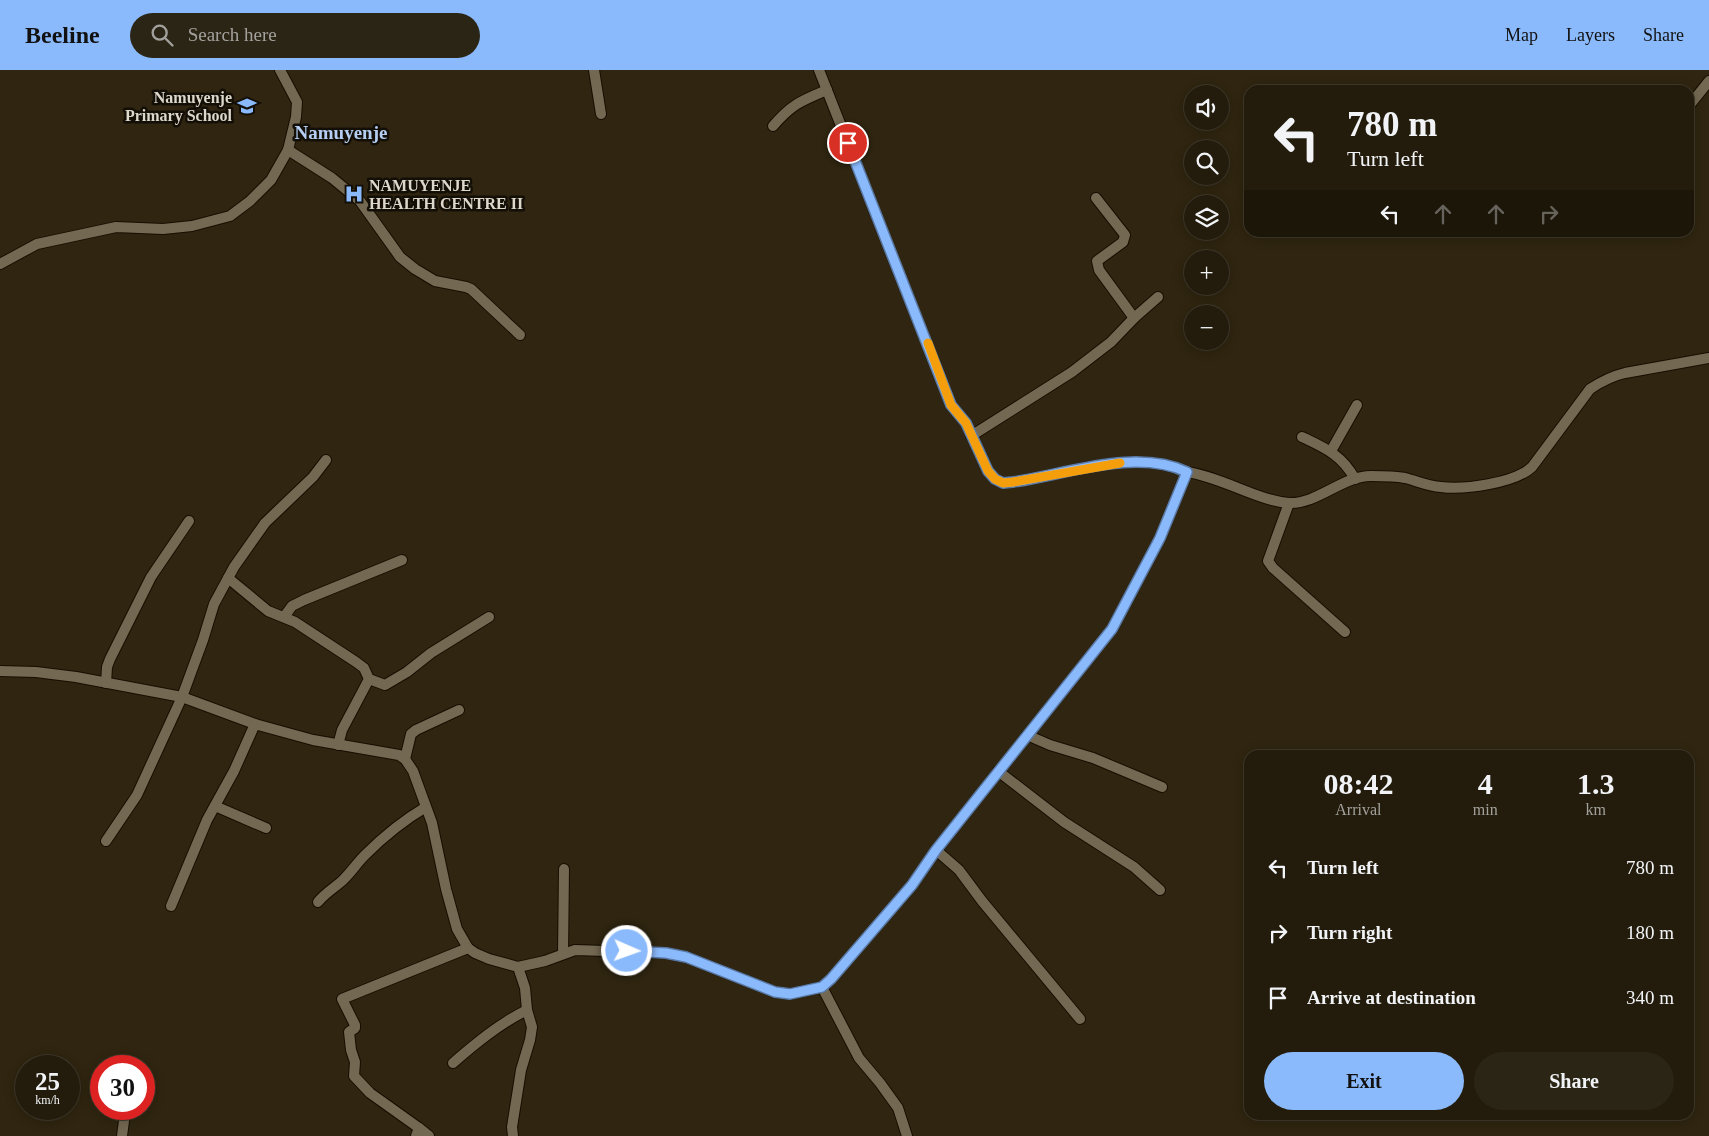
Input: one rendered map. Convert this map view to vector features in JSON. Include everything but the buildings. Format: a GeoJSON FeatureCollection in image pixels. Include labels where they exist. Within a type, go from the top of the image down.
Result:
{"type":"FeatureCollection","features":[{"type":"Feature","properties":{"kind":"street"},"geometry":{"type":"LineString","coordinates":[[0,264],[37,244],[109,228],[162,229],[192,226],[230,216],[250,201],[271,180],[288,150],[296,117],[297,102],[280,70]]}},
{"type":"Feature","properties":{"kind":"street"},"geometry":{"type":"LineString","coordinates":[[594,70],[601,114]]}},
{"type":"Feature","properties":{"kind":"street"},"geometry":{"type":"LineString","coordinates":[[819,70],[951,405],[966,423],[988,471],[995,479],[1003,483],[1120,463],[1162,463],[1277,501],[1289,503],[1305,501],[1355,479],[1369,476],[1404,478],[1443,488],[1483,485],[1525,474],[1590,389],[1600,382],[1625,373],[1709,358]]}},
{"type":"Feature","properties":{"kind":"street"},"geometry":{"type":"LineString","coordinates":[[1694,100],[1709,81]]}},
{"type":"Feature","properties":{"kind":"street"},"geometry":{"type":"LineString","coordinates":[[773,126],[797,102],[827,90]]}},
{"type":"Feature","properties":{"kind":"street"},"geometry":{"type":"LineString","coordinates":[[288,150],[332,178],[360,201],[400,256],[415,269],[435,281],[471,289],[520,335]]}},
{"type":"Feature","properties":{"kind":"street"},"geometry":{"type":"LineString","coordinates":[[1096,198],[1125,235],[1123,242],[1097,261],[1098,270],[1134,318]]}},
{"type":"Feature","properties":{"kind":"street"},"geometry":{"type":"LineString","coordinates":[[971,436],[1072,372],[1111,342],[1158,297]]}},
{"type":"Feature","properties":{"kind":"street"},"geometry":{"type":"LineString","coordinates":[[1331,451],[1357,405]]}},
{"type":"Feature","properties":{"kind":"street"},"geometry":{"type":"LineString","coordinates":[[1302,437],[1331,451],[1344,463],[1355,479]]}},
{"type":"Feature","properties":{"kind":"street"},"geometry":{"type":"LineString","coordinates":[[106,841],[137,795],[182,698],[214,604],[228,578],[265,523],[313,477],[326,460]]}},
{"type":"Feature","properties":{"kind":"street"},"geometry":{"type":"LineString","coordinates":[[0,671],[76,676],[182,698],[255,724],[338,745],[392,753],[405,759],[413,771],[432,823],[446,889],[457,929],[468,948],[489,959],[518,967],[529,966],[575,950],[666,953],[686,957],[775,992],[790,994],[822,987],[831,979],[912,885],[936,850],[1112,629],[1160,538],[1187,472]]}},
{"type":"Feature","properties":{"kind":"street"},"geometry":{"type":"LineString","coordinates":[[1289,503],[1268,561],[1273,568],[1345,632]]}},
{"type":"Feature","properties":{"kind":"street"},"geometry":{"type":"LineString","coordinates":[[106,683],[107,667],[110,659],[139,600],[151,577],[189,521]]}},
{"type":"Feature","properties":{"kind":"street"},"geometry":{"type":"LineString","coordinates":[[284,617],[292,606],[304,600],[402,560]]}},
{"type":"Feature","properties":{"kind":"street"},"geometry":{"type":"LineString","coordinates":[[228,578],[268,611],[284,617],[356,662],[364,668],[369,679],[386,685],[407,672],[430,653],[489,617]]}},
{"type":"Feature","properties":{"kind":"street"},"geometry":{"type":"LineString","coordinates":[[338,745],[342,730],[369,679]]}},
{"type":"Feature","properties":{"kind":"street"},"geometry":{"type":"LineString","coordinates":[[405,759],[411,734],[459,710]]}},
{"type":"Feature","properties":{"kind":"street"},"geometry":{"type":"LineString","coordinates":[[171,906],[207,820],[246,748],[255,724]]}},
{"type":"Feature","properties":{"kind":"street"},"geometry":{"type":"LineString","coordinates":[[1027,735],[1050,745],[1093,758],[1162,787]]}},
{"type":"Feature","properties":{"kind":"street"},"geometry":{"type":"LineString","coordinates":[[998,771],[1064,822],[1134,867],[1160,890]]}},
{"type":"Feature","properties":{"kind":"street"},"geometry":{"type":"LineString","coordinates":[[215,806],[266,828]]}},
{"type":"Feature","properties":{"kind":"street"},"geometry":{"type":"LineString","coordinates":[[318,902],[326,892],[342,881],[365,855],[388,834],[426,807]]}},
{"type":"Feature","properties":{"kind":"street"},"geometry":{"type":"LineString","coordinates":[[936,850],[960,870],[982,901],[1080,1020]]}},
{"type":"Feature","properties":{"kind":"street"},"geometry":{"type":"LineString","coordinates":[[563,954],[564,869]]}},
{"type":"Feature","properties":{"kind":"street"},"geometry":{"type":"LineString","coordinates":[[429,1136],[418,1132],[370,1093],[354,1076],[355,1062],[351,1050],[349,1032],[355,1028],[355,1025],[342,999],[468,948]]}},
{"type":"Feature","properties":{"kind":"street"},"geometry":{"type":"LineString","coordinates":[[513,1136],[512,1127],[521,1070],[532,1027],[518,967]]}},
{"type":"Feature","properties":{"kind":"street"},"geometry":{"type":"LineString","coordinates":[[822,987],[859,1058],[898,1108],[907,1136]]}},
{"type":"Feature","properties":{"kind":"street"},"geometry":{"type":"LineString","coordinates":[[453,1063],[507,1019],[527,1010]]}},
{"type":"Feature","properties":{"kind":"street"},"geometry":{"type":"LineString","coordinates":[[122,1136],[124,1121]]}},
{"type":"Feature","properties":{"kind":"slow traffic"},"geometry":{"type":"LineString","coordinates":[[928,343],[951,405],[966,423],[988,471],[995,479],[1003,483],[1013,482],[1120,463]]}},
{"type":"Feature","properties":{"kind":"place","name":"Namuyenje Primary School"},"geometry":{"type":"Point","coordinates":[247,106]}},
{"type":"Feature","properties":{"kind":"place","name":"NAMUYENJE HEALTH CENTRE II"},"geometry":{"type":"Point","coordinates":[354,194]}},
{"type":"Feature","properties":{"kind":"district","name":"Namuyenje"},"geometry":{"type":"Point","coordinates":[341,132]}},
{"type":"Feature","properties":{"kind":"route"},"geometry":{"type":"LineString","coordinates":[[627,951],[666,953],[686,957],[775,992],[790,994],[822,987],[912,885],[936,850],[1112,629],[1128,602],[1160,538],[1187,472],[1172,465],[1162,463],[1120,463],[1013,482],[1003,483],[995,479],[988,471],[966,423],[951,405],[848,143]]}}]}
